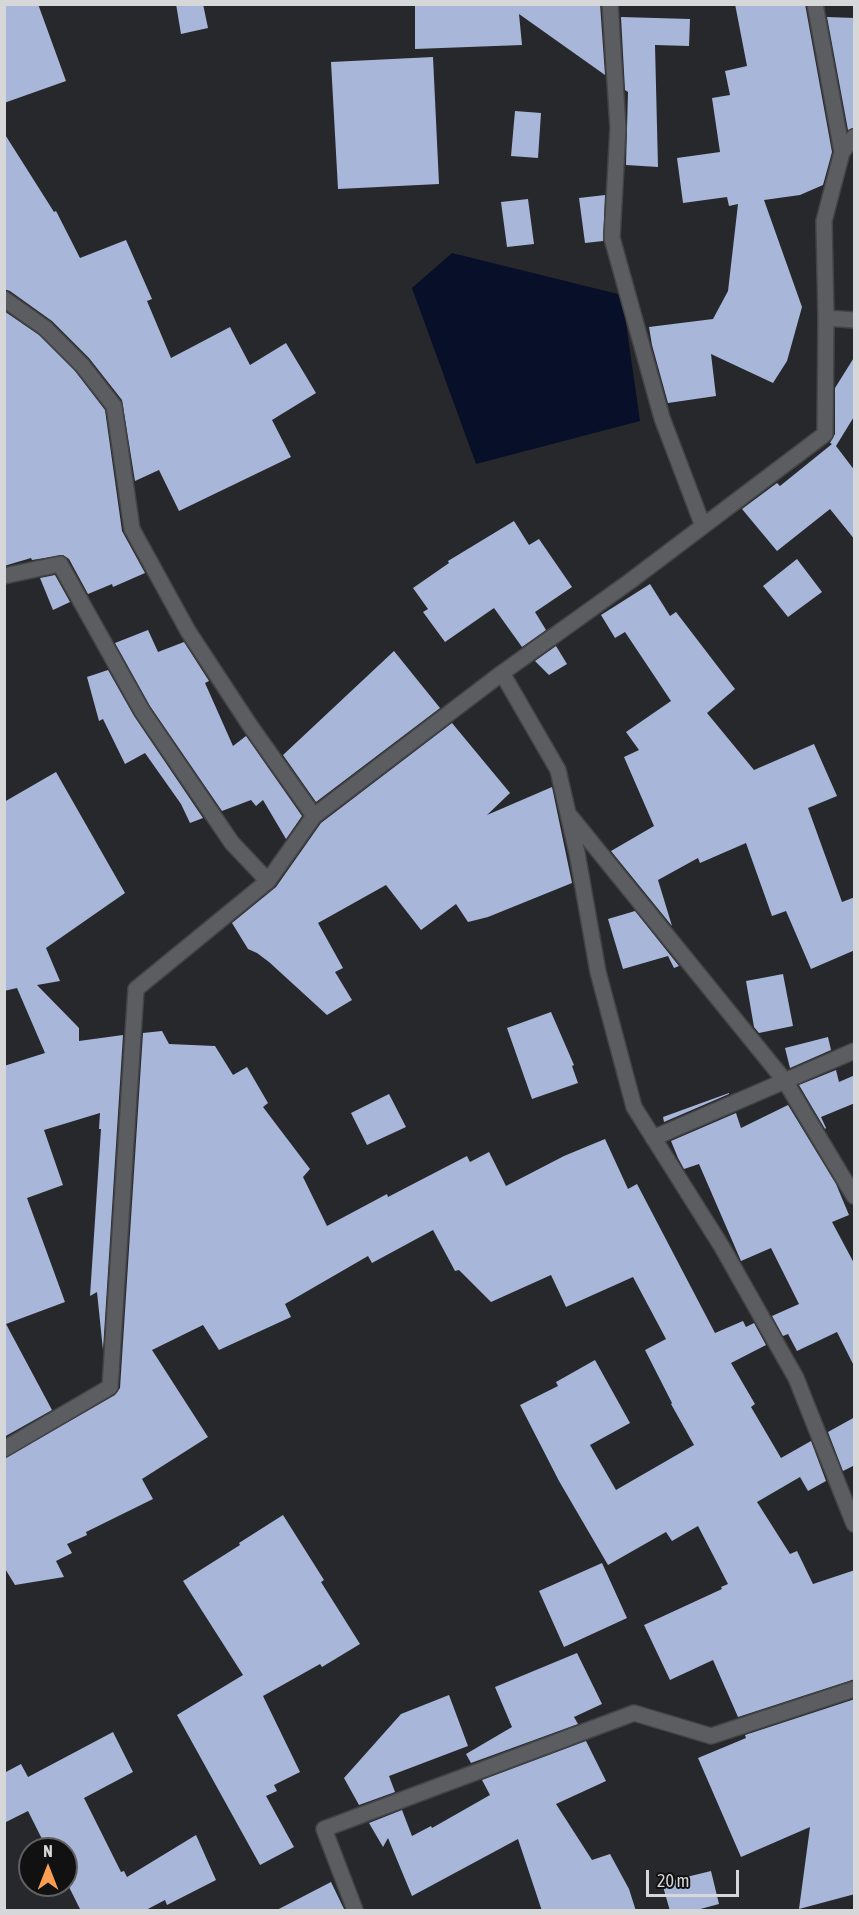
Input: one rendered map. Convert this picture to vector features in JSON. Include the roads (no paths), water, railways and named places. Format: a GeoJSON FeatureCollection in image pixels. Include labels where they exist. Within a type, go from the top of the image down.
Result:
{"type":"FeatureCollection","features":[{"type":"Feature","properties":{"kind":"street"},"geometry":{"type":"LineString","coordinates":[[610,4],[618,128],[612,238],[662,418],[703,526]]}},
{"type":"Feature","properties":{"kind":"street"},"geometry":{"type":"LineString","coordinates":[[4,1449],[110,1387],[136,989],[268,880],[314,816],[502,673],[629,582],[825,434],[824,221],[842,152],[815,4]]}},
{"type":"Feature","properties":{"kind":"street"},"geometry":{"type":"LineString","coordinates":[[842,152],[855,137]]}},
{"type":"Feature","properties":{"kind":"street"},"geometry":{"type":"LineString","coordinates":[[4,299],[45,328],[81,365],[114,406],[132,529],[188,631],[249,724],[314,816]]}},
{"type":"Feature","properties":{"kind":"street"},"geometry":{"type":"LineString","coordinates":[[826,318],[855,320]]}},
{"type":"Feature","properties":{"kind":"street"},"geometry":{"type":"LineString","coordinates":[[4,576],[60,564],[142,711],[232,843],[268,880]]}},
{"type":"Feature","properties":{"kind":"street"},"geometry":{"type":"LineString","coordinates":[[502,673],[558,770],[598,972],[634,1107],[722,1247],[796,1378],[855,1524]]}},
{"type":"Feature","properties":{"kind":"street"},"geometry":{"type":"LineString","coordinates":[[568,814],[785,1081],[855,1196]]}},
{"type":"Feature","properties":{"kind":"street"},"geometry":{"type":"LineString","coordinates":[[653,1138],[855,1051]]}},
{"type":"Feature","properties":{"kind":"street"},"geometry":{"type":"LineString","coordinates":[[355,1911],[324,1828],[634,1713],[711,1736],[855,1689]]}},
{"type":"Feature","properties":{"kind":"water"},"geometry":{"type":"Polygon","coordinates":[[[452,253],[622,295],[640,421],[476,464],[412,288],[452,253]]]}}]}
